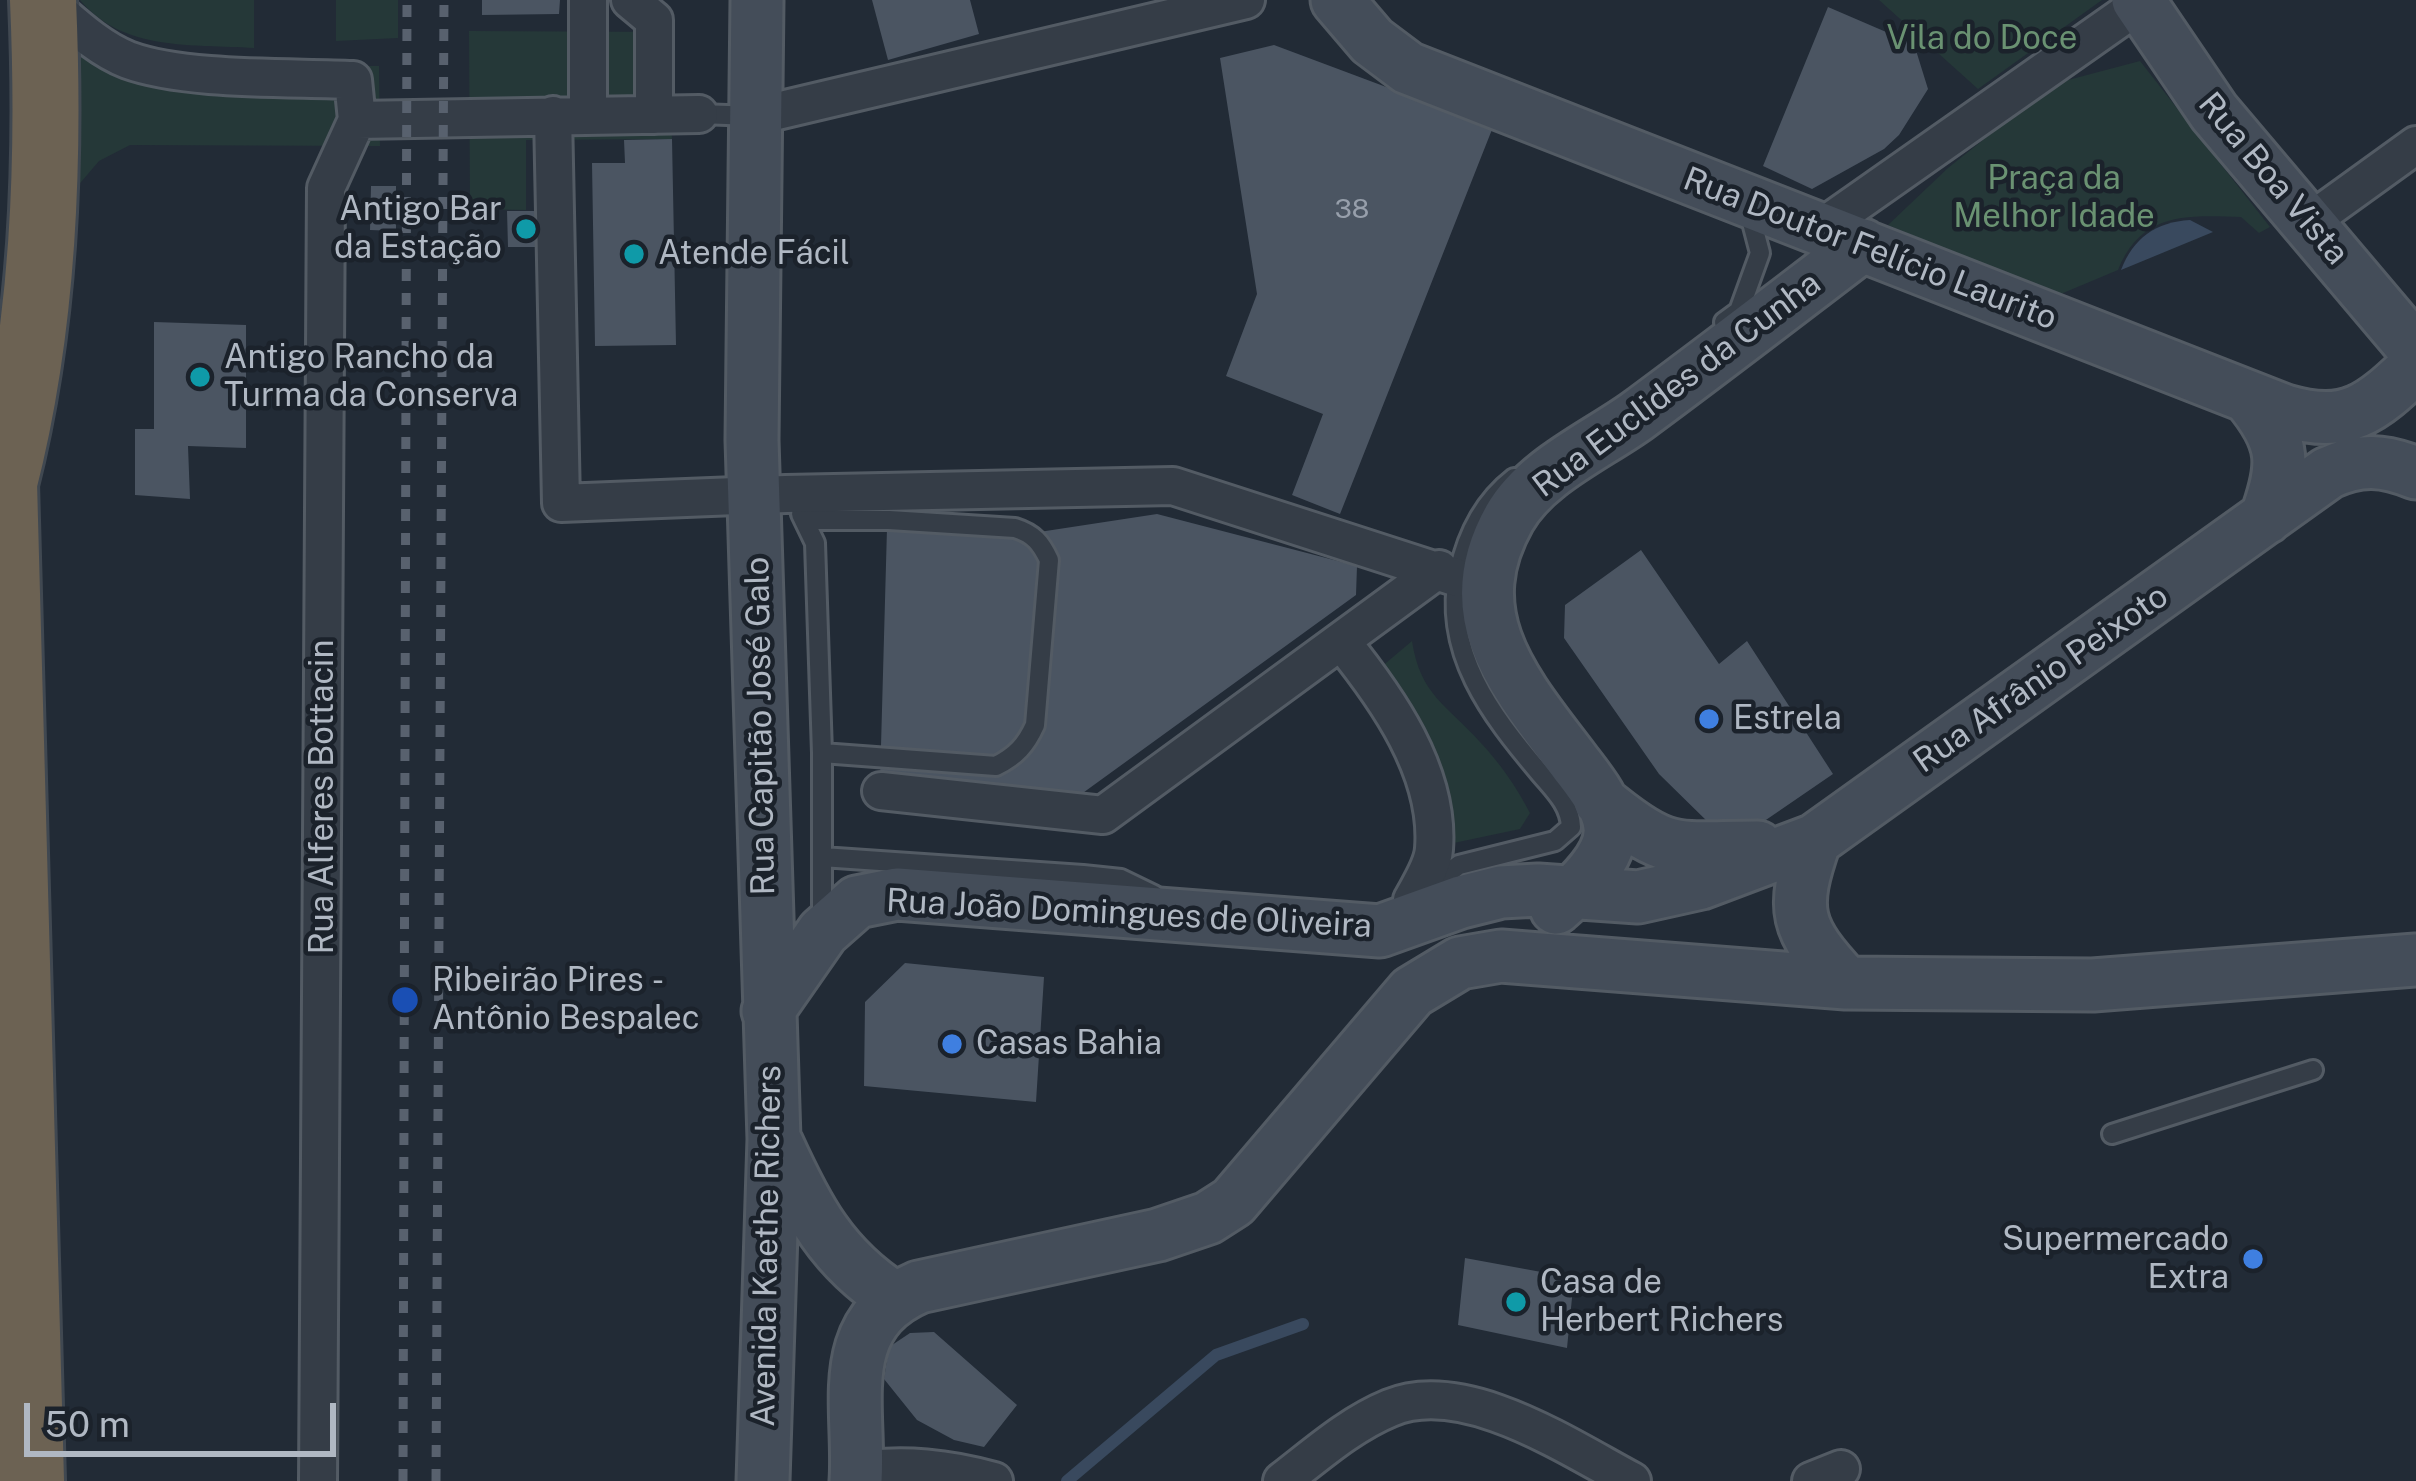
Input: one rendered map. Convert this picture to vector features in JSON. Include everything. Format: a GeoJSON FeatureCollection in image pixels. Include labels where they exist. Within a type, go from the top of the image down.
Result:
{"type":"FeatureCollection","features":[{"type":"Feature","properties":{"kind":"highway"},"geometry":{"type":"LineString","coordinates":[[31,1481],[13,1269],[6,448],[42,232],[47,125],[44,0]]}},
{"type":"Feature","properties":{"kind":"main road","name":"Rua Capitão José Galo"},"geometry":{"type":"LineString","coordinates":[[757,0],[752,440],[782,503],[768,1011]]}},
{"type":"Feature","properties":{"kind":"main road","name":"Rua Doutor Felício Laurito"},"geometry":{"type":"LineString","coordinates":[[1336,0],[1372,41],[1408,68],[2249,398],[2314,419],[2335,419],[2360,413],[2416,366]]}},
{"type":"Feature","properties":{"kind":"main road","name":"Rua Boa Vista"},"geometry":{"type":"LineString","coordinates":[[2139,2],[2215,112],[2416,351]]}},
{"type":"Feature","properties":{"kind":"main road","name":"Rua Euclides da Cunha"},"geometry":{"type":"LineString","coordinates":[[1805,843],[1705,850],[1662,844],[1600,801],[1505,664],[1492,635],[1487,579],[1511,514],[1563,465],[1633,419],[1842,236]]}},
{"type":"Feature","properties":{"kind":"main road"},"geometry":{"type":"LineString","coordinates":[[2249,398],[2278,443],[2281,469],[2266,518]]}},
{"type":"Feature","properties":{"kind":"main road","name":"Rua Afrânio Peixoto"},"geometry":{"type":"LineString","coordinates":[[1805,843],[2328,473],[2349,463],[2392,467]]}},
{"type":"Feature","properties":{"kind":"main road"},"geometry":{"type":"LineString","coordinates":[[1501,956],[1585,881],[1606,847],[1610,828],[1600,801]]}},
{"type":"Feature","properties":{"kind":"main road"},"geometry":{"type":"LineString","coordinates":[[1805,843],[1800,916],[1811,946],[1846,983]]}},
{"type":"Feature","properties":{"kind":"main road","name":"Rua João Domingues de Oliveira"},"geometry":{"type":"LineString","coordinates":[[768,1011],[823,932],[857,902],[896,893],[1380,931],[1502,892],[1638,897],[1701,883],[1805,843]]}},
{"type":"Feature","properties":{"kind":"main road"},"geometry":{"type":"LineString","coordinates":[[848,1477],[854,1372],[867,1333],[894,1298],[919,1287],[1158,1235],[1208,1218],[1233,1202],[1412,992],[1460,963],[1501,956],[1846,983],[2093,986],[2416,960]]}},
{"type":"Feature","properties":{"kind":"main road","name":"Avenida Kaethe Richers"},"geometry":{"type":"LineString","coordinates":[[763,1481],[774,1139],[768,1011]]}},
{"type":"Feature","properties":{"kind":"main road"},"geometry":{"type":"LineString","coordinates":[[774,1139],[817,1223],[838,1253],[894,1298]]}},
{"type":"Feature","properties":{"kind":"street"},"geometry":{"type":"LineString","coordinates":[[44,0],[88,37],[126,60],[172,71],[353,80],[357,120],[699,114]]}},
{"type":"Feature","properties":{"kind":"street"},"geometry":{"type":"LineString","coordinates":[[588,0],[570,115],[561,503],[782,503],[1173,486],[1448,574]]}},
{"type":"Feature","properties":{"kind":"street"},"geometry":{"type":"LineString","coordinates":[[630,0],[654,20],[654,115]]}},
{"type":"Feature","properties":{"kind":"street"},"geometry":{"type":"LineString","coordinates":[[757,116],[1246,0]]}},
{"type":"Feature","properties":{"kind":"street"},"geometry":{"type":"LineString","coordinates":[[1842,236],[2139,2]]}},
{"type":"Feature","properties":{"kind":"street","name":"Rua Alferes Bottacin"},"geometry":{"type":"LineString","coordinates":[[318,1481],[326,188],[357,120]]}},
{"type":"Feature","properties":{"kind":"street"},"geometry":{"type":"LineString","coordinates":[[2308,223],[2416,146]]}},
{"type":"Feature","properties":{"kind":"street"},"geometry":{"type":"LineString","coordinates":[[881,791],[1103,815],[1341,641],[1448,574]]}},
{"type":"Feature","properties":{"kind":"street"},"geometry":{"type":"LineString","coordinates":[[1341,641],[1398,721],[1421,768],[1435,854],[1412,900]]}},
{"type":"Feature","properties":{"kind":"street"},"geometry":{"type":"LineString","coordinates":[[1282,1481],[1354,1426],[1394,1406],[1437,1400],[1527,1426],[1632,1481]]}},
{"type":"Feature","properties":{"kind":"street"},"geometry":{"type":"LineString","coordinates":[[848,1477],[901,1465],[994,1481]]}},
{"type":"Feature","properties":{"kind":"lane"},"geometry":{"type":"LineString","coordinates":[[699,114],[757,116]]}},
{"type":"Feature","properties":{"kind":"lane"},"geometry":{"type":"LineString","coordinates":[[1702,338],[1739,311],[1760,253],[1747,202]]}},
{"type":"Feature","properties":{"kind":"lane"},"geometry":{"type":"LineString","coordinates":[[822,857],[1083,874],[1121,880],[1162,899],[1394,914],[1459,865],[1555,841],[1571,827],[1570,810],[1480,694],[1464,660],[1448,574],[1490,496],[1572,434]]}},
{"type":"Feature","properties":{"kind":"lane"},"geometry":{"type":"LineString","coordinates":[[782,503],[815,543],[823,753],[823,932]]}},
{"type":"Feature","properties":{"kind":"lane"},"geometry":{"type":"LineString","coordinates":[[782,503],[889,520],[1016,528],[1030,532],[1049,560],[1035,725],[1013,757],[996,766],[823,753]]}},
{"type":"Feature","properties":{"kind":"lane"},"geometry":{"type":"LineString","coordinates":[[2112,1134],[2313,1070]]}},
{"type":"Feature","properties":{"kind":"green space"},"geometry":{"type":"Polygon","coordinates":[[[80,0],[254,0],[254,48],[183,45],[138,37],[97,17],[80,0]]]}},
{"type":"Feature","properties":{"kind":"green space"},"geometry":{"type":"Polygon","coordinates":[[[336,0],[398,0],[398,38],[336,41],[336,0]]]}},
{"type":"Feature","properties":{"kind":"green space","name":"Vila do Doce"},"geometry":{"type":"Polygon","coordinates":[[[1879,0],[2102,0],[1978,89],[1879,0]]]}},
{"type":"Feature","properties":{"kind":"green space"},"geometry":{"type":"Polygon","coordinates":[[[73,27],[133,66],[379,66],[380,146],[130,145],[99,161],[70,195],[73,27]]]}},
{"type":"Feature","properties":{"kind":"green space"},"geometry":{"type":"Polygon","coordinates":[[[469,31],[667,32],[672,139],[526,140],[526,210],[470,209],[469,31]]]}},
{"type":"Feature","properties":{"kind":"green space","name":"Praça da Melhor Idade"},"geometry":{"type":"Polygon","coordinates":[[[2140,61],[2270,227],[2259,233],[2241,217],[2168,221],[2139,237],[2118,270],[2056,296],[1888,225],[1948,168],[2053,84],[2140,61]]]}},
{"type":"Feature","properties":{"kind":"green space"},"geometry":{"type":"Polygon","coordinates":[[[1412,641],[1428,687],[1494,758],[1525,804],[1530,813],[1520,829],[1449,844],[1380,668],[1412,641]]]}},
{"type":"Feature","properties":{"kind":"water"},"geometry":{"type":"Polygon","coordinates":[[[2190,220],[2213,232],[2121,270],[2147,234],[2190,220]]]}},
{"type":"Feature","properties":{"kind":"building"},"geometry":{"type":"Polygon","coordinates":[[[482,0],[560,0],[559,14],[482,15],[482,0]]]}},
{"type":"Feature","properties":{"kind":"building"},"geometry":{"type":"Polygon","coordinates":[[[872,0],[970,0],[979,34],[888,60],[872,0]]]}},
{"type":"Feature","properties":{"kind":"building"},"geometry":{"type":"Polygon","coordinates":[[[1828,7],[1914,44],[1928,89],[1899,135],[1884,149],[1812,189],[1763,166],[1828,7]]]}},
{"type":"Feature","properties":{"kind":"building"},"geometry":{"type":"Polygon","coordinates":[[[1274,45],[1493,127],[1340,514],[1292,495],[1323,414],[1226,376],[1257,294],[1220,58],[1274,45]]]}},
{"type":"Feature","properties":{"kind":"building","name":"Atende Fácil"},"geometry":{"type":"Polygon","coordinates":[[[672,139],[676,345],[595,346],[592,163],[625,163],[624,140],[672,139]]]}},
{"type":"Feature","properties":{"kind":"building"},"geometry":{"type":"Polygon","coordinates":[[[371,186],[396,186],[396,231],[370,230],[371,186]]]}},
{"type":"Feature","properties":{"kind":"building","name":"Antigo Bar da Estação"},"geometry":{"type":"Polygon","coordinates":[[[507,211],[543,211],[545,247],[508,247],[507,211]]]}},
{"type":"Feature","properties":{"kind":"building","name":"Antigo Rancho da Turma da Conserva"},"geometry":{"type":"Polygon","coordinates":[[[154,322],[246,325],[246,448],[188,446],[190,499],[135,495],[135,429],[154,429],[154,322]]]}},
{"type":"Feature","properties":{"kind":"building"},"geometry":{"type":"Polygon","coordinates":[[[1157,514],[1357,566],[1356,595],[1069,803],[880,782],[887,528],[1013,536],[1157,514]]]}},
{"type":"Feature","properties":{"kind":"building","name":"Estrela"},"geometry":{"type":"Polygon","coordinates":[[[1641,550],[1719,664],[1747,641],[1833,774],[1744,835],[1711,825],[1659,774],[1564,638],[1565,605],[1641,550]]]}},
{"type":"Feature","properties":{"kind":"building","name":"Casas Bahia"},"geometry":{"type":"Polygon","coordinates":[[[905,963],[1044,977],[1036,1102],[864,1086],[865,1002],[905,963]]]}},
{"type":"Feature","properties":{"kind":"building","name":"Casa de Herbert Richers"},"geometry":{"type":"Polygon","coordinates":[[[1465,1258],[1574,1278],[1567,1348],[1458,1325],[1465,1258]]]}},
{"type":"Feature","properties":{"kind":"building"},"geometry":{"type":"Polygon","coordinates":[[[934,1332],[1017,1405],[984,1447],[954,1440],[917,1420],[884,1379],[889,1347],[910,1333],[934,1332]]]}},
{"type":"Feature","properties":{"kind":"waterway"},"geometry":{"type":"LineString","coordinates":[[1067,1481],[1216,1355],[1303,1324]]}},
{"type":"Feature","properties":{"kind":"railway"},"geometry":{"type":"LineString","coordinates":[[403,1481],[407,0]]}},
{"type":"Feature","properties":{"kind":"railway"},"geometry":{"type":"LineString","coordinates":[[436,1481],[444,0]]}},
{"type":"Feature","properties":{"kind":"place","name":"Antigo Bar da Estação"},"geometry":{"type":"Point","coordinates":[526,229]}},
{"type":"Feature","properties":{"kind":"place","name":"Atende Fácil"},"geometry":{"type":"Point","coordinates":[634,254]}},
{"type":"Feature","properties":{"kind":"place","name":"Antigo Rancho da Turma da Conserva"},"geometry":{"type":"Point","coordinates":[200,377]}},
{"type":"Feature","properties":{"kind":"place","name":"Estrela"},"geometry":{"type":"Point","coordinates":[1709,719]}},
{"type":"Feature","properties":{"kind":"place","name":"Ribeirão Pires - Antônio Bespalec"},"geometry":{"type":"Point","coordinates":[405,1000]}},
{"type":"Feature","properties":{"kind":"place","name":"Casas Bahia"},"geometry":{"type":"Point","coordinates":[952,1044]}},
{"type":"Feature","properties":{"kind":"place","name":"Supermercado Extra"},"geometry":{"type":"Point","coordinates":[2253,1259]}},
{"type":"Feature","properties":{"kind":"place","name":"Casa de Herbert Richers"},"geometry":{"type":"Point","coordinates":[1516,1302]}}]}
